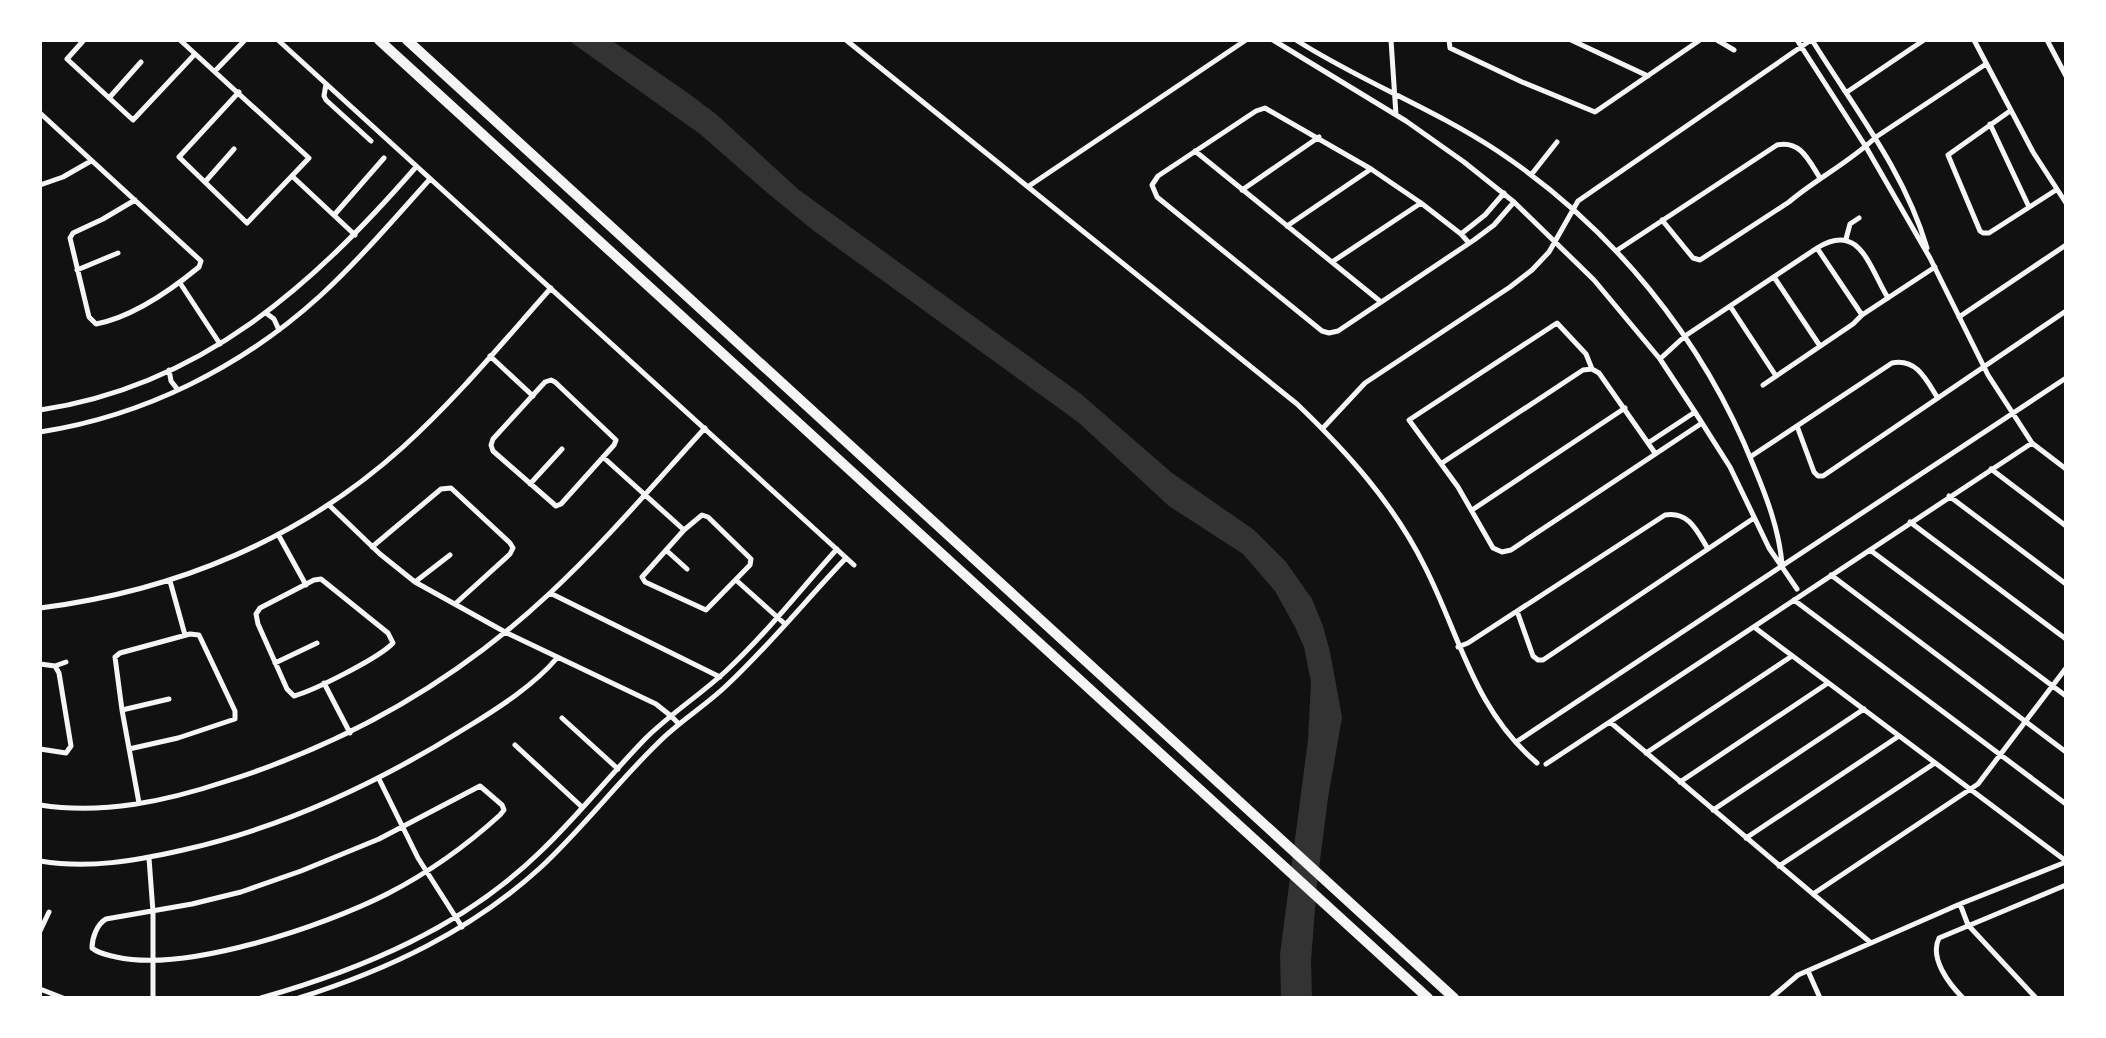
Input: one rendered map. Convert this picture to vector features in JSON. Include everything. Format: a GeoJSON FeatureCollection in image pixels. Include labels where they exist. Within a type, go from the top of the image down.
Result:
{"type":"FeatureCollection","features":[{"type":"Feature","properties":{"kind":"highway"},"geometry":{"type":"LineString","coordinates":[[379,40],[1428,998]]}},
{"type":"Feature","properties":{"kind":"highway"},"geometry":{"type":"LineString","coordinates":[[407,40],[1454,998]]}},
{"type":"Feature","properties":{"kind":"street"},"geometry":{"type":"LineString","coordinates":[[84,40],[67,60],[133,120],[195,54]]}},
{"type":"Feature","properties":{"kind":"street"},"geometry":{"type":"LineString","coordinates":[[180,40],[239,92],[309,158],[247,223],[180,157],[239,92]]}},
{"type":"Feature","properties":{"kind":"street"},"geometry":{"type":"LineString","coordinates":[[215,71],[245,40]]}},
{"type":"Feature","properties":{"kind":"street"},"geometry":{"type":"LineString","coordinates":[[278,40],[854,565]]}},
{"type":"Feature","properties":{"kind":"street"},"geometry":{"type":"LineString","coordinates":[[846,40],[1029,186],[1323,428],[1354,462],[1402,527],[1438,594],[1482,697],[1516,742],[1537,763]]}},
{"type":"Feature","properties":{"kind":"street"},"geometry":{"type":"LineString","coordinates":[[1029,186],[1246,40]]}},
{"type":"Feature","properties":{"kind":"street"},"geometry":{"type":"LineString","coordinates":[[1273,40],[1440,144],[1504,193],[1556,240],[1606,293],[1660,359],[1730,467],[1769,548],[1797,589]]}},
{"type":"Feature","properties":{"kind":"street"},"geometry":{"type":"LineString","coordinates":[[1296,40],[1348,71],[1466,131],[1531,174],[1616,251],[1655,295],[1685,336],[1717,388],[1750,457],[1772,518],[1782,567]]}},
{"type":"Feature","properties":{"kind":"street"},"geometry":{"type":"LineString","coordinates":[[1391,40],[1396,115]]}},
{"type":"Feature","properties":{"kind":"street"},"geometry":{"type":"LineString","coordinates":[[1449,40],[1450,48],[1467,57],[1591,112],[1595,112],[1700,40]]}},
{"type":"Feature","properties":{"kind":"street"},"geometry":{"type":"LineString","coordinates":[[1571,40],[1648,76]]}},
{"type":"Feature","properties":{"kind":"street"},"geometry":{"type":"LineString","coordinates":[[1717,40],[1734,50]]}},
{"type":"Feature","properties":{"kind":"street"},"geometry":{"type":"LineString","coordinates":[[1797,40],[1866,147],[1935,267],[1983,366],[2013,414],[2032,443],[2066,468]]}},
{"type":"Feature","properties":{"kind":"street"},"geometry":{"type":"LineString","coordinates":[[1323,428],[1365,383],[1525,276],[1544,257],[1572,209],[1581,199],[1812,40],[1876,137],[1911,203],[1930,258]]}},
{"type":"Feature","properties":{"kind":"street"},"geometry":{"type":"LineString","coordinates":[[1846,92],[1924,40]]}},
{"type":"Feature","properties":{"kind":"street"},"geometry":{"type":"LineString","coordinates":[[1974,40],[2010,110],[2066,203]]}},
{"type":"Feature","properties":{"kind":"street"},"geometry":{"type":"LineString","coordinates":[[2047,40],[2066,76]]}},
{"type":"Feature","properties":{"kind":"street"},"geometry":{"type":"LineString","coordinates":[[109,98],[141,62]]}},
{"type":"Feature","properties":{"kind":"street"},"geometry":{"type":"LineString","coordinates":[[1662,220],[1693,258],[1700,260],[1986,64]]}},
{"type":"Feature","properties":{"kind":"street"},"geometry":{"type":"LineString","coordinates":[[326,84],[326,100],[371,141]]}},
{"type":"Feature","properties":{"kind":"street"},"geometry":{"type":"LineString","coordinates":[[1469,243],[1421,203],[1371,169],[1319,137],[1263,108],[1158,176],[1152,185],[1157,197],[1322,331],[1335,332],[1381,302],[1469,243],[1488,230],[1514,202]]}},
{"type":"Feature","properties":{"kind":"street"},"geometry":{"type":"LineString","coordinates":[[2010,110],[1948,155],[1979,229],[1983,233],[1989,233],[2056,190]]}},
{"type":"Feature","properties":{"kind":"street"},"geometry":{"type":"LineString","coordinates":[[40,113],[200,259],[201,264],[180,283],[134,309],[99,323],[93,322],[89,317],[71,236],[135,200]]}},
{"type":"Feature","properties":{"kind":"street"},"geometry":{"type":"LineString","coordinates":[[1990,124],[2029,207]]}},
{"type":"Feature","properties":{"kind":"street"},"geometry":{"type":"LineString","coordinates":[[1242,190],[1319,137]]}},
{"type":"Feature","properties":{"kind":"street"},"geometry":{"type":"LineString","coordinates":[[1531,174],[1557,142]]}},
{"type":"Feature","properties":{"kind":"street"},"geometry":{"type":"LineString","coordinates":[[1616,251],[1777,145],[1791,144],[1801,149],[1820,178]]}},
{"type":"Feature","properties":{"kind":"street"},"geometry":{"type":"LineString","coordinates":[[205,181],[234,149]]}},
{"type":"Feature","properties":{"kind":"street"},"geometry":{"type":"LineString","coordinates":[[1195,151],[1381,302]]}},
{"type":"Feature","properties":{"kind":"street"},"geometry":{"type":"LineString","coordinates":[[335,214],[384,159]]}},
{"type":"Feature","properties":{"kind":"street"},"geometry":{"type":"LineString","coordinates":[[40,185],[63,177],[91,161]]}},
{"type":"Feature","properties":{"kind":"street"},"geometry":{"type":"LineString","coordinates":[[40,410],[94,398],[169,370],[220,344],[266,313],[313,276],[355,235],[416,167]]}},
{"type":"Feature","properties":{"kind":"street"},"geometry":{"type":"LineString","coordinates":[[1287,226],[1371,169]]}},
{"type":"Feature","properties":{"kind":"street"},"geometry":{"type":"LineString","coordinates":[[292,176],[355,235]]}},
{"type":"Feature","properties":{"kind":"street"},"geometry":{"type":"LineString","coordinates":[[40,432],[111,416],[178,390],[230,363],[279,330],[348,269],[430,179]]}},
{"type":"Feature","properties":{"kind":"street"},"geometry":{"type":"LineString","coordinates":[[1461,234],[1485,215],[1504,193]]}},
{"type":"Feature","properties":{"kind":"street"},"geometry":{"type":"LineString","coordinates":[[1332,262],[1421,203]]}},
{"type":"Feature","properties":{"kind":"street"},"geometry":{"type":"LineString","coordinates":[[1846,239],[1850,224],[1859,218]]}},
{"type":"Feature","properties":{"kind":"street"},"geometry":{"type":"LineString","coordinates":[[1660,359],[1685,336],[1830,240],[1846,239],[1860,250],[1888,298]]}},
{"type":"Feature","properties":{"kind":"street"},"geometry":{"type":"LineString","coordinates":[[1959,317],[2066,245]]}},
{"type":"Feature","properties":{"kind":"street"},"geometry":{"type":"LineString","coordinates":[[1817,248],[1862,315]]}},
{"type":"Feature","properties":{"kind":"street"},"geometry":{"type":"LineString","coordinates":[[77,270],[118,253]]}},
{"type":"Feature","properties":{"kind":"street"},"geometry":{"type":"LineString","coordinates":[[1763,385],[1935,267]]}},
{"type":"Feature","properties":{"kind":"street"},"geometry":{"type":"LineString","coordinates":[[1774,276],[1820,346]]}},
{"type":"Feature","properties":{"kind":"street"},"geometry":{"type":"LineString","coordinates":[[180,283],[220,344]]}},
{"type":"Feature","properties":{"kind":"street"},"geometry":{"type":"LineString","coordinates":[[40,608],[104,598],[170,581],[230,559],[278,536],[329,505],[404,446],[551,288]]}},
{"type":"Feature","properties":{"kind":"street"},"geometry":{"type":"LineString","coordinates":[[1730,306],[1776,376]]}},
{"type":"Feature","properties":{"kind":"street"},"geometry":{"type":"LineString","coordinates":[[1797,426],[1814,472],[1821,476],[2066,311]]}},
{"type":"Feature","properties":{"kind":"street"},"geometry":{"type":"LineString","coordinates":[[266,313],[277,322],[279,330]]}},
{"type":"Feature","properties":{"kind":"street"},"geometry":{"type":"LineString","coordinates":[[1592,369],[1586,355],[1557,323],[1409,420],[1442,463],[1493,548],[1499,552],[1508,551],[1702,423]]}},
{"type":"Feature","properties":{"kind":"street"},"geometry":{"type":"LineString","coordinates":[[490,356],[533,396]]}},
{"type":"Feature","properties":{"kind":"street"},"geometry":{"type":"LineString","coordinates":[[1750,457],[1896,362],[1915,367],[1937,397]]}},
{"type":"Feature","properties":{"kind":"street"},"geometry":{"type":"LineString","coordinates":[[1442,463],[1583,370],[1592,369],[1599,373],[1655,453]]}},
{"type":"Feature","properties":{"kind":"street"},"geometry":{"type":"LineString","coordinates":[[169,370],[171,381],[178,390]]}},
{"type":"Feature","properties":{"kind":"street"},"geometry":{"type":"LineString","coordinates":[[1516,742],[2066,379]]}},
{"type":"Feature","properties":{"kind":"street"},"geometry":{"type":"LineString","coordinates":[[547,381],[555,382],[615,437],[614,445],[603,457],[558,506],[553,505],[493,451],[491,445],[547,381]]}},
{"type":"Feature","properties":{"kind":"street"},"geometry":{"type":"LineString","coordinates":[[1472,510],[1625,408]]}},
{"type":"Feature","properties":{"kind":"street"},"geometry":{"type":"LineString","coordinates":[[1648,443],[1695,412]]}},
{"type":"Feature","properties":{"kind":"street"},"geometry":{"type":"LineString","coordinates":[[40,805],[82,809],[139,803],[237,778],[350,733],[419,693],[505,632],[550,593],[705,428]]}},
{"type":"Feature","properties":{"kind":"street"},"geometry":{"type":"LineString","coordinates":[[1546,764],[2032,443]]}},
{"type":"Feature","properties":{"kind":"street"},"geometry":{"type":"LineString","coordinates":[[530,484],[562,449]]}},
{"type":"Feature","properties":{"kind":"street"},"geometry":{"type":"LineString","coordinates":[[603,457],[684,530]]}},
{"type":"Feature","properties":{"kind":"street"},"geometry":{"type":"LineString","coordinates":[[1990,469],[2066,526]]}},
{"type":"Feature","properties":{"kind":"street"},"geometry":{"type":"LineString","coordinates":[[372,547],[441,489],[451,488],[510,542],[513,548],[510,554],[454,604]]}},
{"type":"Feature","properties":{"kind":"street"},"geometry":{"type":"LineString","coordinates":[[1949,496],[2066,584]]}},
{"type":"Feature","properties":{"kind":"street"},"geometry":{"type":"LineString","coordinates":[[329,505],[372,547],[415,582],[505,632],[656,704],[679,724]]}},
{"type":"Feature","properties":{"kind":"street"},"geometry":{"type":"LineString","coordinates":[[1458,646],[1468,643],[1665,515],[1677,514],[1687,519],[1708,549]]}},
{"type":"Feature","properties":{"kind":"street"},"geometry":{"type":"LineString","coordinates":[[704,515],[750,556],[750,565],[709,609],[702,609],[642,579],[684,530],[698,516],[704,515]]}},
{"type":"Feature","properties":{"kind":"street"},"geometry":{"type":"LineString","coordinates":[[1517,611],[1533,656],[1543,660],[1754,518]]}},
{"type":"Feature","properties":{"kind":"street"},"geometry":{"type":"LineString","coordinates":[[1910,522],[2066,639]]}},
{"type":"Feature","properties":{"kind":"street"},"geometry":{"type":"LineString","coordinates":[[278,536],[306,585]]}},
{"type":"Feature","properties":{"kind":"street"},"geometry":{"type":"LineString","coordinates":[[666,550],[687,569]]}},
{"type":"Feature","properties":{"kind":"street"},"geometry":{"type":"LineString","coordinates":[[261,998],[369,961],[415,940],[455,918],[492,892],[523,867],[646,739],[720,677],[837,550]]}},
{"type":"Feature","properties":{"kind":"street"},"geometry":{"type":"LineString","coordinates":[[1870,550],[2066,696]]}},
{"type":"Feature","properties":{"kind":"street"},"geometry":{"type":"LineString","coordinates":[[415,582],[450,555]]}},
{"type":"Feature","properties":{"kind":"street"},"geometry":{"type":"LineString","coordinates":[[299,998],[399,960],[461,927],[499,902],[542,866],[655,745],[727,686],[846,558]]}},
{"type":"Feature","properties":{"kind":"street"},"geometry":{"type":"LineString","coordinates":[[1831,575],[2066,752]]}},
{"type":"Feature","properties":{"kind":"street"},"geometry":{"type":"LineString","coordinates":[[318,579],[325,581],[388,633],[393,641],[381,652],[324,683],[298,695],[291,695],[258,624],[257,611],[306,585],[318,579]]}},
{"type":"Feature","properties":{"kind":"street"},"geometry":{"type":"LineString","coordinates":[[736,580],[785,624]]}},
{"type":"Feature","properties":{"kind":"street"},"geometry":{"type":"LineString","coordinates":[[170,581],[185,635]]}},
{"type":"Feature","properties":{"kind":"street"},"geometry":{"type":"LineString","coordinates":[[550,593],[720,677]]}},
{"type":"Feature","properties":{"kind":"street"},"geometry":{"type":"LineString","coordinates":[[1794,600],[2066,804]]}},
{"type":"Feature","properties":{"kind":"street"},"geometry":{"type":"LineString","coordinates":[[1754,627],[2066,861]]}},
{"type":"Feature","properties":{"kind":"street"},"geometry":{"type":"LineString","coordinates":[[129,749],[202,731],[236,717],[202,638],[197,634],[120,653],[115,657],[122,710],[129,749],[139,803]]}},
{"type":"Feature","properties":{"kind":"street"},"geometry":{"type":"LineString","coordinates":[[275,663],[317,643]]}},
{"type":"Feature","properties":{"kind":"street"},"geometry":{"type":"LineString","coordinates":[[1646,753],[1792,656]]}},
{"type":"Feature","properties":{"kind":"street"},"geometry":{"type":"LineString","coordinates":[[40,861],[92,865],[149,858],[203,846],[309,810],[379,779],[426,754],[478,721],[545,671],[557,658]]}},
{"type":"Feature","properties":{"kind":"street"},"geometry":{"type":"LineString","coordinates":[[40,664],[55,666],[66,662]]}},
{"type":"Feature","properties":{"kind":"street"},"geometry":{"type":"LineString","coordinates":[[40,749],[66,753],[71,748],[59,673],[55,666]]}},
{"type":"Feature","properties":{"kind":"street"},"geometry":{"type":"LineString","coordinates":[[1813,894],[1972,789],[2066,668]]}},
{"type":"Feature","properties":{"kind":"street"},"geometry":{"type":"LineString","coordinates":[[324,683],[350,733]]}},
{"type":"Feature","properties":{"kind":"street"},"geometry":{"type":"LineString","coordinates":[[1680,782],[1828,683]]}},
{"type":"Feature","properties":{"kind":"street"},"geometry":{"type":"LineString","coordinates":[[122,710],[169,699]]}},
{"type":"Feature","properties":{"kind":"street"},"geometry":{"type":"LineString","coordinates":[[1713,810],[1864,709]]}},
{"type":"Feature","properties":{"kind":"street"},"geometry":{"type":"LineString","coordinates":[[562,718],[618,769]]}},
{"type":"Feature","properties":{"kind":"street"},"geometry":{"type":"LineString","coordinates":[[1609,722],[1871,943]]}},
{"type":"Feature","properties":{"kind":"street"},"geometry":{"type":"LineString","coordinates":[[1746,838],[1899,736]]}},
{"type":"Feature","properties":{"kind":"street"},"geometry":{"type":"LineString","coordinates":[[515,745],[582,807]]}},
{"type":"Feature","properties":{"kind":"street"},"geometry":{"type":"LineString","coordinates":[[1779,866],[1935,762]]}},
{"type":"Feature","properties":{"kind":"street"},"geometry":{"type":"LineString","coordinates":[[379,779],[426,871],[461,927]]}},
{"type":"Feature","properties":{"kind":"street"},"geometry":{"type":"LineString","coordinates":[[478,786],[485,789],[504,810],[478,835],[426,871],[377,899],[297,930],[187,958],[121,958],[95,952],[92,943],[103,920],[225,896],[280,879],[336,858],[403,827],[478,786]]}},
{"type":"Feature","properties":{"kind":"street"},"geometry":{"type":"LineString","coordinates":[[149,858],[153,912],[153,998]]}},
{"type":"Feature","properties":{"kind":"street"},"geometry":{"type":"LineString","coordinates":[[1771,998],[1798,975],[2066,861]]}},
{"type":"Feature","properties":{"kind":"street"},"geometry":{"type":"LineString","coordinates":[[1963,998],[1955,995],[1943,972],[1936,951],[1937,941],[1944,934],[2066,885]]}},
{"type":"Feature","properties":{"kind":"street"},"geometry":{"type":"LineString","coordinates":[[1960,904],[1968,925],[2036,998]]}},
{"type":"Feature","properties":{"kind":"street"},"geometry":{"type":"LineString","coordinates":[[40,931],[48,912]]}},
{"type":"Feature","properties":{"kind":"street"},"geometry":{"type":"LineString","coordinates":[[1808,971],[1820,998]]}},
{"type":"Feature","properties":{"kind":"street"},"geometry":{"type":"LineString","coordinates":[[40,989],[63,998]]}},
{"type":"Feature","properties":{"kind":"shaded area"},"geometry":{"type":"Polygon","coordinates":[[[568,40],[611,40],[688,93],[717,115],[799,190],[1081,394],[1172,473],[1254,530],[1286,562],[1312,599],[1323,626],[1342,717],[1317,884],[1311,961],[1312,998],[1281,998],[1280,954],[1308,740],[1311,682],[1304,647],[1275,591],[1243,554],[1169,506],[1078,422],[814,231],[700,134],[568,40]]]}}]}
